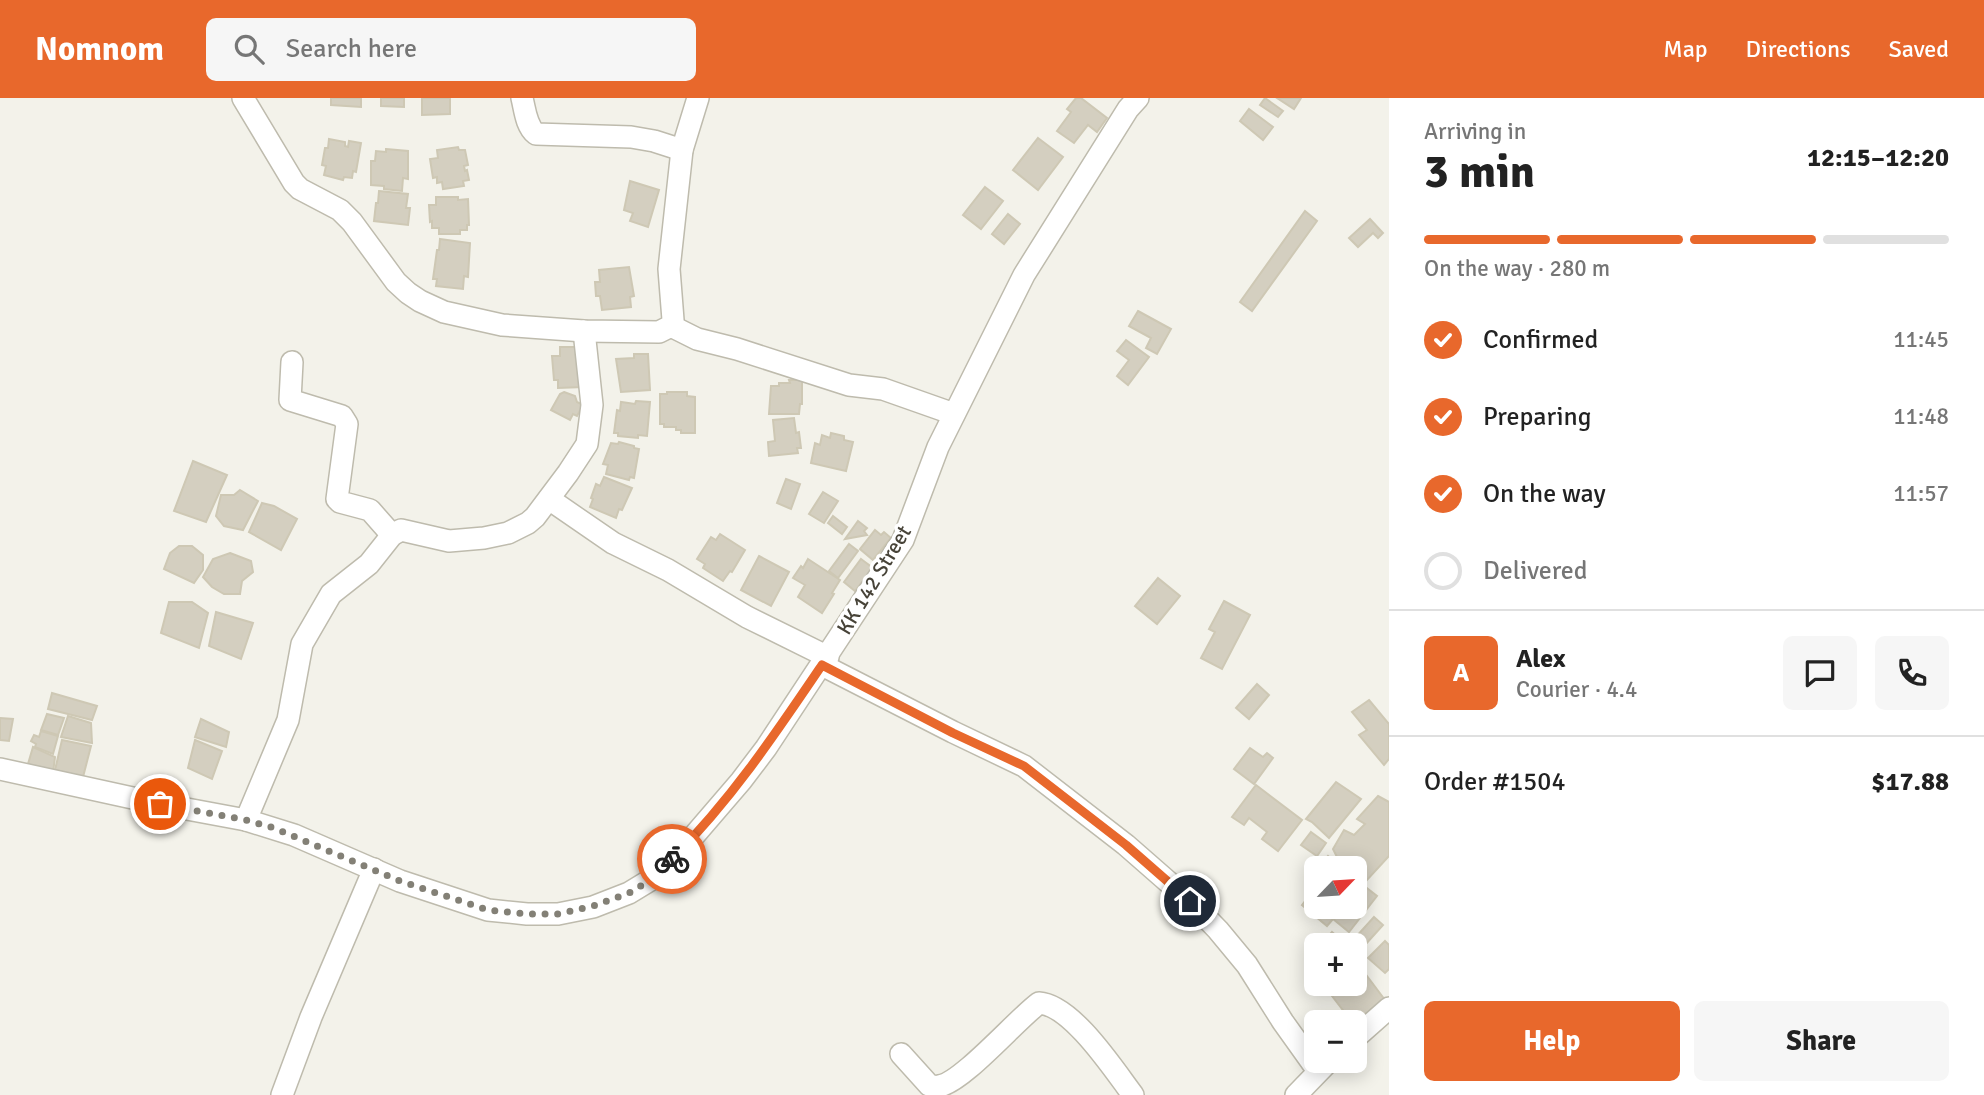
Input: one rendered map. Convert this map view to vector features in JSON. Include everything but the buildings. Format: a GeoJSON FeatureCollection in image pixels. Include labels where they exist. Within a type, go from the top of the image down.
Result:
{"type":"FeatureCollection","features":[{"type":"Feature","properties":{"kind":"street"},"geometry":{"type":"LineString","coordinates":[[243,98],[294,183],[300,189],[340,210],[352,222],[396,282],[420,301],[444,312],[502,325],[584,331],[659,332],[671,326],[673,320],[669,269],[682,150],[698,98]]}},
{"type":"Feature","properties":{"kind":"street"},"geometry":{"type":"LineString","coordinates":[[522,98],[529,126],[536,134],[631,137],[682,150]]}},
{"type":"Feature","properties":{"kind":"street","name":"KK 142 Street"},"geometry":{"type":"LineString","coordinates":[[0,769],[246,820],[294,835],[400,881],[488,910],[558,914],[593,906],[629,893],[652,879],[686,845],[741,781],[825,661],[903,540],[938,447],[1024,275],[1138,98]]}},
{"type":"Feature","properties":{"kind":"street"},"geometry":{"type":"LineString","coordinates":[[671,326],[697,339],[849,385],[883,388],[954,414]]}},
{"type":"Feature","properties":{"kind":"street"},"geometry":{"type":"LineString","coordinates":[[246,820],[288,720],[302,644],[331,594],[369,564],[398,531],[405,530],[449,541],[508,533],[528,523],[549,499],[587,444],[592,405],[584,331]]}},
{"type":"Feature","properties":{"kind":"street"},"geometry":{"type":"LineString","coordinates":[[292,362],[289,400],[342,416],[347,424],[337,499],[370,510],[392,535]]}},
{"type":"Feature","properties":{"kind":"street"},"geometry":{"type":"LineString","coordinates":[[549,499],[613,543],[668,570],[953,733],[1024,766],[1126,845],[1190,901],[1247,965],[1283,1023],[1304,1045]]}},
{"type":"Feature","properties":{"kind":"street"},"geometry":{"type":"LineString","coordinates":[[282,1095],[311,1017],[374,869]]}},
{"type":"Feature","properties":{"kind":"street"},"geometry":{"type":"LineString","coordinates":[[901,1054],[929,1085],[939,1087],[951,1082],[1039,1003],[1048,1004],[1066,1016],[1096,1046],[1133,1095]]}},
{"type":"Feature","properties":{"kind":"street"},"geometry":{"type":"LineString","coordinates":[[1367,1027],[1389,1008]]}},
{"type":"Feature","properties":{"kind":"street"},"geometry":{"type":"LineString","coordinates":[[1296,1095],[1317,1073]]}},
{"type":"Feature","properties":{"kind":"way so far"},"geometry":{"type":"LineString","coordinates":[[160,804],[274,828],[400,881],[488,910],[558,914],[593,906],[629,893],[652,879],[672,859]]}},
{"type":"Feature","properties":{"kind":"route"},"geometry":{"type":"LineString","coordinates":[[672,859],[741,781],[822,665],[953,733],[1024,766],[1126,845],[1190,901]]}}]}
